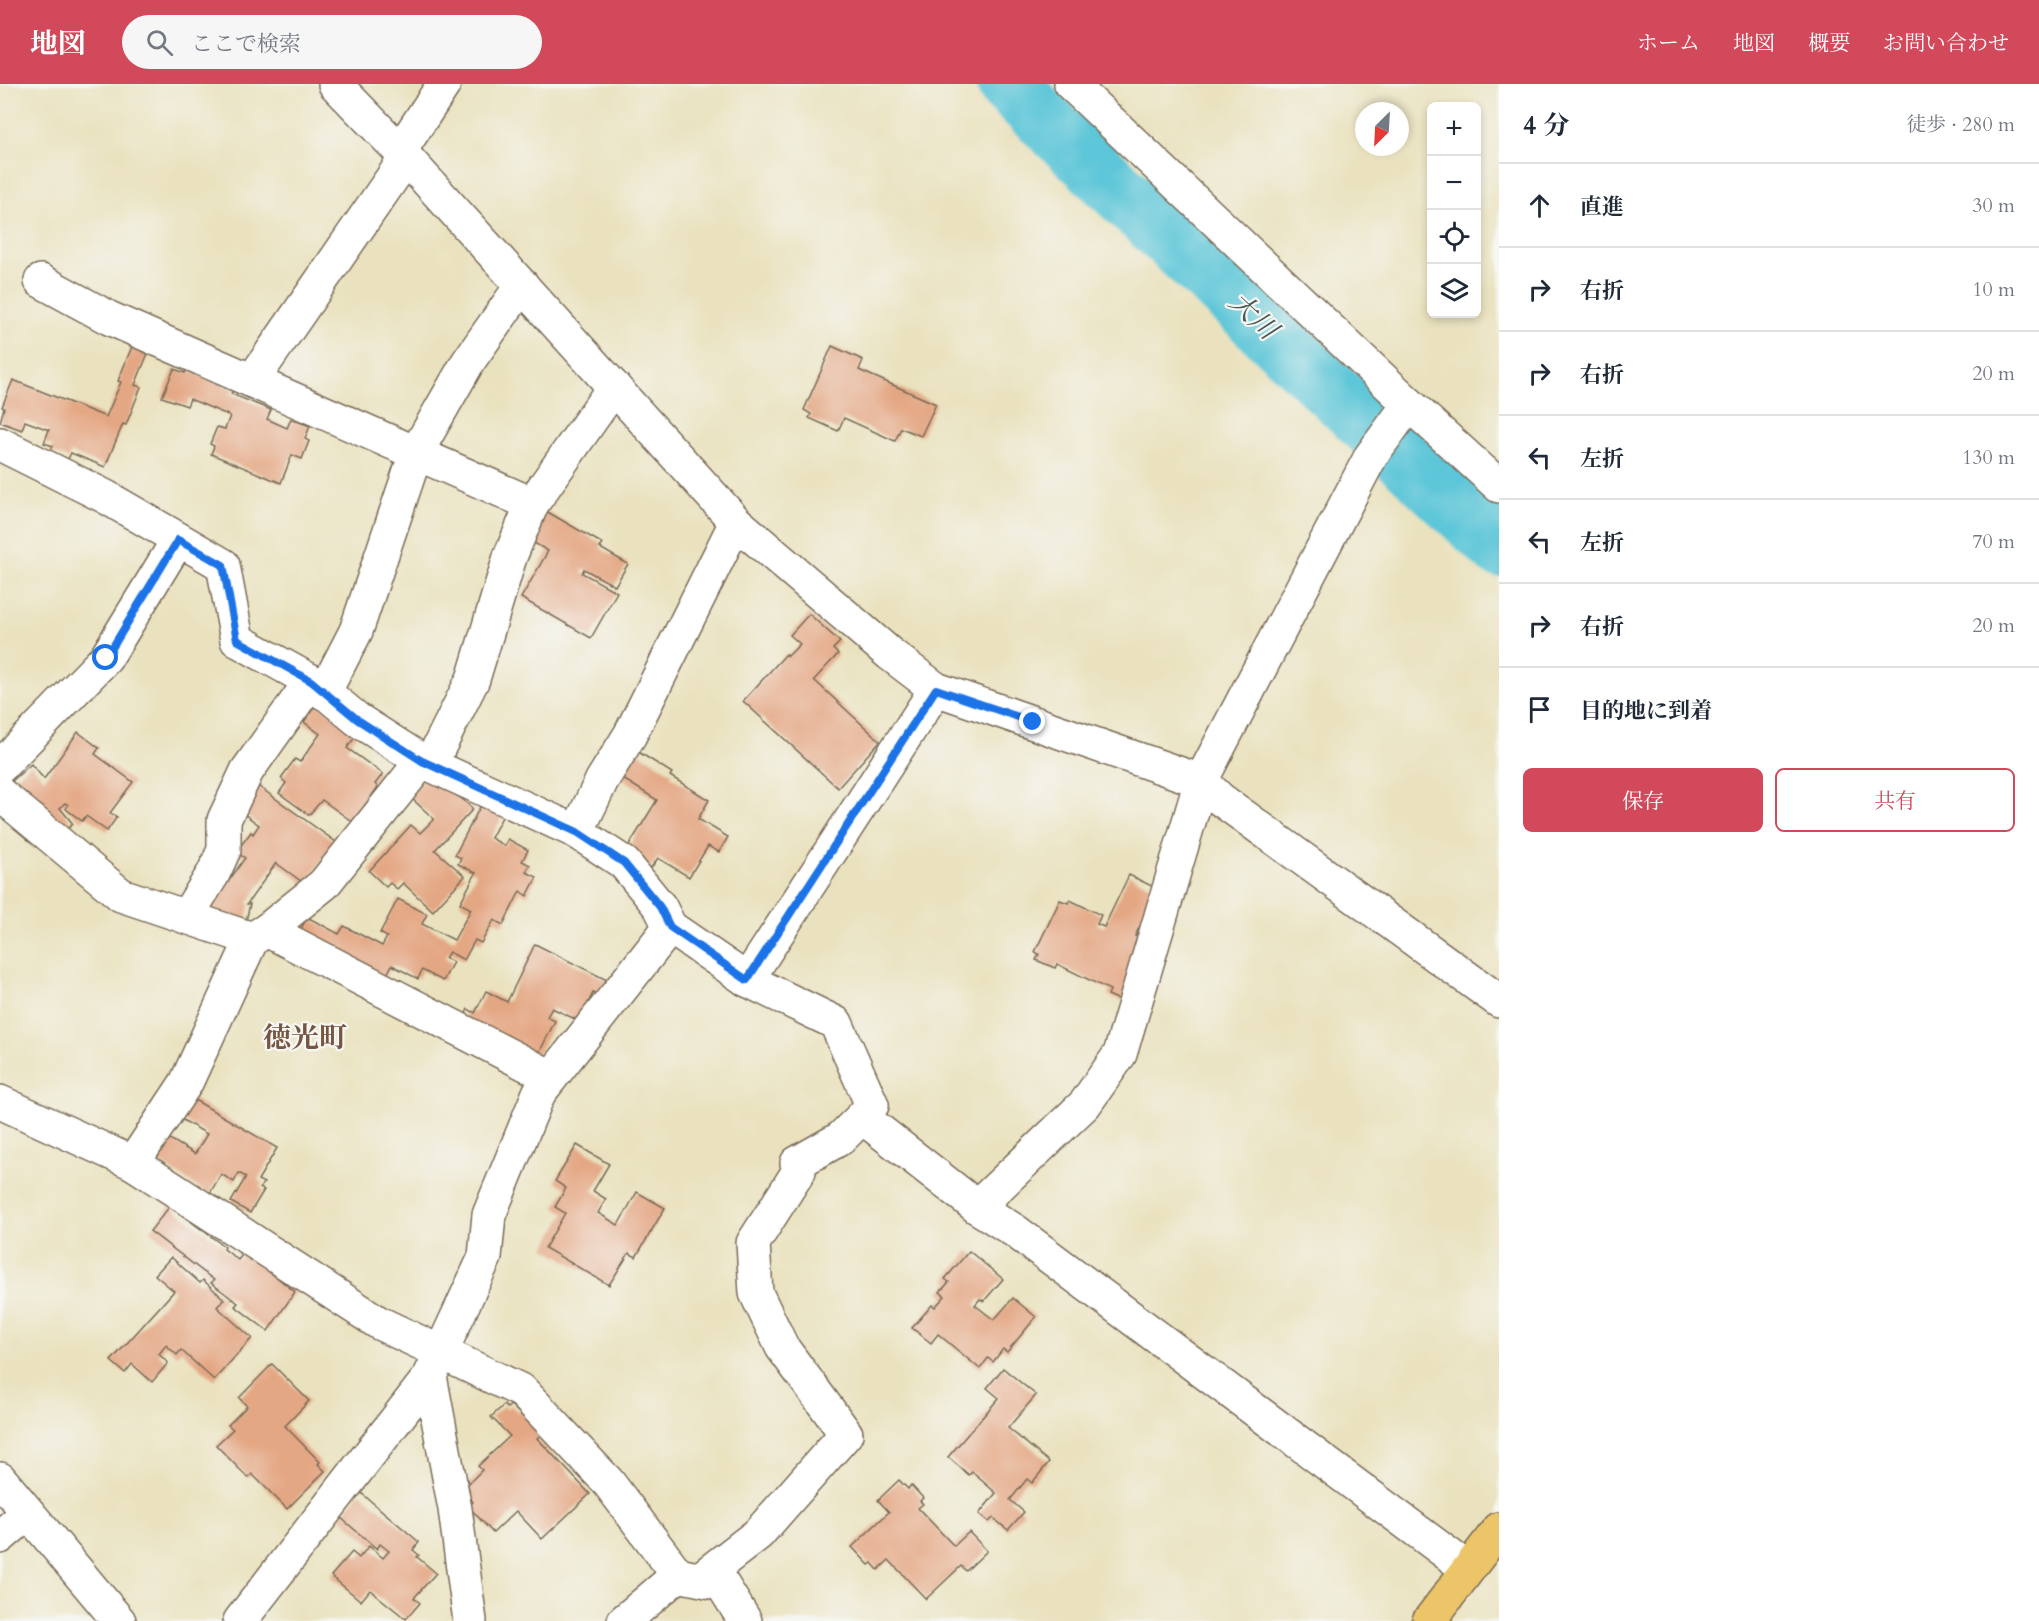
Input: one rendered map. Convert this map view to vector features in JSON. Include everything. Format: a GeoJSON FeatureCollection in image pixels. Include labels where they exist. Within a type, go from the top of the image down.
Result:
{"type":"FeatureCollection","features":[{"type":"Feature","properties":{"kind":"main road"},"geometry":{"type":"LineString","coordinates":[[1429,1621],[1499,1529]]}},
{"type":"Feature","properties":{"kind":"street"},"geometry":{"type":"LineString","coordinates":[[335,84],[403,154],[736,522],[890,654],[936,689],[1201,781],[1220,799],[1499,1001]]}},
{"type":"Feature","properties":{"kind":"street"},"geometry":{"type":"LineString","coordinates":[[252,381],[403,154],[444,84]]}},
{"type":"Feature","properties":{"kind":"street"},"geometry":{"type":"LineString","coordinates":[[1071,84],[1403,411],[1499,486]]}},
{"type":"Feature","properties":{"kind":"street"},"geometry":{"type":"LineString","coordinates":[[40,280],[109,318],[532,504]]}},
{"type":"Feature","properties":{"kind":"street"},"geometry":{"type":"LineString","coordinates":[[186,917],[213,874],[224,850],[224,820],[247,771],[318,687],[356,632],[416,453],[468,362],[522,285]]}},
{"type":"Feature","properties":{"kind":"street"},"geometry":{"type":"LineString","coordinates":[[133,1163],[186,1083],[259,935],[324,884],[426,763],[473,679],[510,557],[532,504],[614,387]]}},
{"type":"Feature","properties":{"kind":"street"},"geometry":{"type":"LineString","coordinates":[[977,1207],[1085,1104],[1120,1054],[1201,781],[1371,456],[1403,411]]}},
{"type":"Feature","properties":{"kind":"street"},"geometry":{"type":"LineString","coordinates":[[0,444],[106,497],[223,565],[237,640],[318,687],[358,720],[426,763],[577,832],[624,863],[660,907],[670,927],[747,980],[836,1023],[872,1105],[840,1138],[797,1163],[799,1171],[753,1243],[756,1293],[782,1347],[846,1434],[758,1534],[624,1621]]}},
{"type":"Feature","properties":{"kind":"street"},"geometry":{"type":"LineString","coordinates":[[577,832],[602,780],[630,735],[736,522]]}},
{"type":"Feature","properties":{"kind":"street"},"geometry":{"type":"LineString","coordinates":[[0,767],[106,658],[178,540]]}},
{"type":"Feature","properties":{"kind":"street"},"geometry":{"type":"LineString","coordinates":[[747,980],[936,689]]}},
{"type":"Feature","properties":{"kind":"street"},"geometry":{"type":"LineString","coordinates":[[0,794],[121,895],[186,917],[259,935],[551,1077]]}},
{"type":"Feature","properties":{"kind":"street"},"geometry":{"type":"LineString","coordinates":[[240,1621],[436,1365],[485,1257],[489,1215],[539,1093],[670,927]]}},
{"type":"Feature","properties":{"kind":"street"},"geometry":{"type":"LineString","coordinates":[[0,1102],[133,1163],[379,1323],[436,1365],[522,1391],[608,1482],[689,1577],[722,1584],[745,1621]]}},
{"type":"Feature","properties":{"kind":"street"},"geometry":{"type":"LineString","coordinates":[[862,1117],[977,1207],[1015,1231],[1468,1569]]}},
{"type":"Feature","properties":{"kind":"street"},"geometry":{"type":"LineString","coordinates":[[436,1365],[470,1621]]}},
{"type":"Feature","properties":{"kind":"street"},"geometry":{"type":"LineString","coordinates":[[0,1479],[119,1621]]}},
{"type":"Feature","properties":{"kind":"street"},"geometry":{"type":"LineString","coordinates":[[0,1537],[28,1513]]}},
{"type":"Feature","properties":{"kind":"building"},"geometry":{"type":"Polygon","coordinates":[[[133,344],[149,351],[135,385],[141,387],[126,425],[123,424],[105,467],[71,453],[68,459],[50,451],[53,446],[44,443],[49,430],[25,421],[22,430],[0,422],[4,408],[2,407],[13,380],[106,417],[121,382],[118,381],[133,344]]]}},
{"type":"Feature","properties":{"kind":"building"},"geometry":{"type":"Polygon","coordinates":[[[832,346],[863,360],[859,370],[936,404],[921,436],[901,428],[895,441],[844,418],[838,431],[809,418],[811,414],[804,410],[832,346]]]}},
{"type":"Feature","properties":{"kind":"building"},"geometry":{"type":"Polygon","coordinates":[[[174,369],[185,373],[186,369],[234,389],[231,394],[271,410],[267,419],[287,428],[291,419],[310,426],[305,439],[309,441],[302,459],[292,455],[281,483],[211,454],[214,446],[210,444],[217,427],[225,429],[230,416],[190,399],[187,406],[162,397],[174,369]]]}},
{"type":"Feature","properties":{"kind":"building"},"geometry":{"type":"Polygon","coordinates":[[[546,511],[603,544],[600,548],[628,564],[615,586],[584,569],[582,573],[617,592],[591,638],[521,598],[548,551],[529,540],[546,511]]]}},
{"type":"Feature","properties":{"kind":"building"},"geometry":{"type":"Polygon","coordinates":[[[809,614],[840,642],[833,649],[838,654],[814,680],[880,741],[838,788],[743,701],[786,654],[788,656],[800,644],[790,635],[809,614]]]}},
{"type":"Feature","properties":{"kind":"building"},"geometry":{"type":"Polygon","coordinates":[[[317,703],[358,733],[347,748],[383,774],[375,784],[378,787],[353,822],[322,800],[309,815],[279,793],[286,783],[281,778],[295,759],[300,762],[320,734],[304,722],[317,703]]]}},
{"type":"Feature","properties":{"kind":"building"},"geometry":{"type":"Polygon","coordinates":[[[78,732],[99,748],[95,754],[133,782],[110,813],[117,817],[107,831],[86,816],[82,821],[66,809],[68,805],[65,803],[60,808],[73,824],[62,833],[54,828],[12,781],[31,764],[44,779],[78,732]]]}},
{"type":"Feature","properties":{"kind":"building"},"geometry":{"type":"Polygon","coordinates":[[[637,751],[672,773],[670,776],[709,800],[698,819],[728,837],[719,852],[708,846],[689,877],[658,858],[651,868],[625,852],[657,800],[620,777],[637,751]]]}},
{"type":"Feature","properties":{"kind":"building"},"geometry":{"type":"Polygon","coordinates":[[[425,778],[461,798],[473,809],[435,850],[465,876],[433,911],[403,883],[397,889],[390,883],[386,887],[369,871],[411,825],[420,833],[434,819],[409,796],[425,778]]]}},
{"type":"Feature","properties":{"kind":"building"},"geometry":{"type":"Polygon","coordinates":[[[258,786],[336,842],[305,884],[276,863],[247,904],[250,904],[245,925],[208,915],[214,894],[218,896],[245,858],[236,852],[259,825],[240,811],[258,786]]]}},
{"type":"Feature","properties":{"kind":"building"},"geometry":{"type":"Polygon","coordinates":[[[482,803],[503,815],[491,838],[505,846],[508,839],[528,850],[522,861],[530,865],[526,872],[537,877],[527,896],[520,891],[503,925],[494,920],[481,943],[475,940],[464,960],[449,952],[445,958],[453,962],[443,981],[422,970],[418,979],[392,965],[385,978],[299,933],[307,917],[339,934],[344,926],[382,946],[387,937],[380,933],[398,899],[427,914],[422,924],[454,940],[471,909],[460,903],[476,873],[458,864],[461,858],[455,855],[482,803]]]}},
{"type":"Feature","properties":{"kind":"building"},"geometry":{"type":"Polygon","coordinates":[[[1129,875],[1158,889],[1135,936],[1140,938],[1131,958],[1138,961],[1122,1001],[1108,995],[1110,990],[1057,964],[1055,968],[1036,960],[1039,954],[1035,952],[1060,900],[1068,903],[1070,900],[1101,915],[1097,924],[1104,927],[1129,875]]]}},
{"type":"Feature","properties":{"kind":"building"},"geometry":{"type":"Polygon","coordinates":[[[535,944],[607,980],[600,995],[593,993],[579,1021],[552,1008],[547,1017],[555,1021],[538,1055],[464,1018],[468,1009],[475,1013],[486,991],[507,1002],[535,944]]]}},
{"type":"Feature","properties":{"kind":"building"},"geometry":{"type":"Polygon","coordinates":[[[193,1099],[277,1148],[258,1180],[264,1183],[260,1188],[264,1190],[250,1213],[231,1202],[246,1177],[239,1173],[234,1182],[221,1174],[209,1195],[156,1160],[154,1156],[165,1136],[195,1154],[207,1134],[181,1119],[193,1099]]]}},
{"type":"Feature","properties":{"kind":"building"},"geometry":{"type":"Polygon","coordinates":[[[577,1145],[609,1164],[593,1191],[606,1199],[598,1213],[618,1225],[637,1192],[665,1208],[636,1257],[629,1253],[609,1285],[545,1248],[565,1213],[555,1207],[566,1188],[555,1181],[577,1145]]]}},
{"type":"Feature","properties":{"kind":"building"},"geometry":{"type":"Polygon","coordinates":[[[170,1206],[225,1247],[224,1249],[238,1260],[247,1249],[263,1266],[295,1292],[268,1331],[235,1306],[238,1303],[211,1283],[214,1280],[150,1231],[170,1206]]]}},
{"type":"Feature","properties":{"kind":"building"},"geometry":{"type":"Polygon","coordinates":[[[969,1251],[1003,1279],[984,1301],[980,1299],[975,1305],[994,1320],[1013,1298],[1036,1317],[1007,1352],[1003,1349],[993,1362],[988,1358],[980,1369],[938,1334],[931,1343],[912,1328],[932,1305],[935,1307],[945,1296],[940,1292],[949,1282],[945,1279],[969,1251]]]}},
{"type":"Feature","properties":{"kind":"building"},"geometry":{"type":"Polygon","coordinates":[[[171,1257],[200,1283],[203,1280],[224,1299],[217,1307],[252,1338],[214,1380],[181,1350],[177,1355],[166,1345],[159,1354],[168,1363],[152,1382],[132,1364],[125,1373],[111,1361],[174,1291],[155,1275],[171,1257]]]}},
{"type":"Feature","properties":{"kind":"building"},"geometry":{"type":"Polygon","coordinates":[[[272,1364],[309,1401],[285,1426],[320,1462],[318,1464],[325,1471],[287,1509],[252,1474],[248,1478],[216,1445],[233,1429],[228,1425],[247,1406],[239,1398],[272,1364]]]}},
{"type":"Feature","properties":{"kind":"building"},"geometry":{"type":"Polygon","coordinates":[[[1003,1368],[1036,1395],[1008,1428],[1049,1462],[1032,1483],[1027,1479],[1010,1500],[1024,1512],[1008,1530],[993,1518],[989,1522],[979,1514],[996,1493],[972,1472],[969,1475],[948,1457],[999,1398],[987,1388],[1003,1368]]]}},
{"type":"Feature","properties":{"kind":"building"},"geometry":{"type":"Polygon","coordinates":[[[504,1405],[507,1408],[511,1405],[518,1412],[522,1408],[544,1432],[537,1438],[590,1494],[542,1539],[516,1511],[493,1533],[468,1506],[473,1502],[462,1490],[482,1470],[478,1466],[510,1436],[491,1417],[504,1405]]]}},
{"type":"Feature","properties":{"kind":"building"},"geometry":{"type":"Polygon","coordinates":[[[899,1480],[908,1489],[911,1485],[923,1498],[920,1501],[923,1504],[918,1508],[954,1546],[969,1532],[987,1551],[966,1571],[961,1566],[926,1599],[889,1560],[878,1570],[872,1563],[869,1565],[852,1547],[889,1512],[878,1500],[899,1480]]]}},
{"type":"Feature","properties":{"kind":"building"},"geometry":{"type":"Polygon","coordinates":[[[360,1492],[419,1542],[413,1550],[419,1555],[417,1557],[436,1573],[414,1598],[420,1603],[406,1619],[370,1590],[361,1601],[331,1576],[352,1552],[359,1558],[369,1546],[383,1558],[389,1551],[380,1544],[377,1549],[340,1517],[360,1492]]]}},
{"type":"Feature","properties":{"kind":"waterway","name":"大川"},"geometry":{"type":"LineString","coordinates":[[1007,84],[1499,547]]}},
{"type":"Feature","properties":{"kind":"district","name":"徳光町"},"geometry":{"type":"Point","coordinates":[305,1038]}},
{"type":"Feature","properties":{"kind":"route"},"geometry":{"type":"LineString","coordinates":[[106,658],[178,540],[223,565],[237,640],[311,681],[358,720],[422,761],[577,832],[624,863],[660,907],[670,927],[747,980],[936,689],[1033,722]]}}]}
